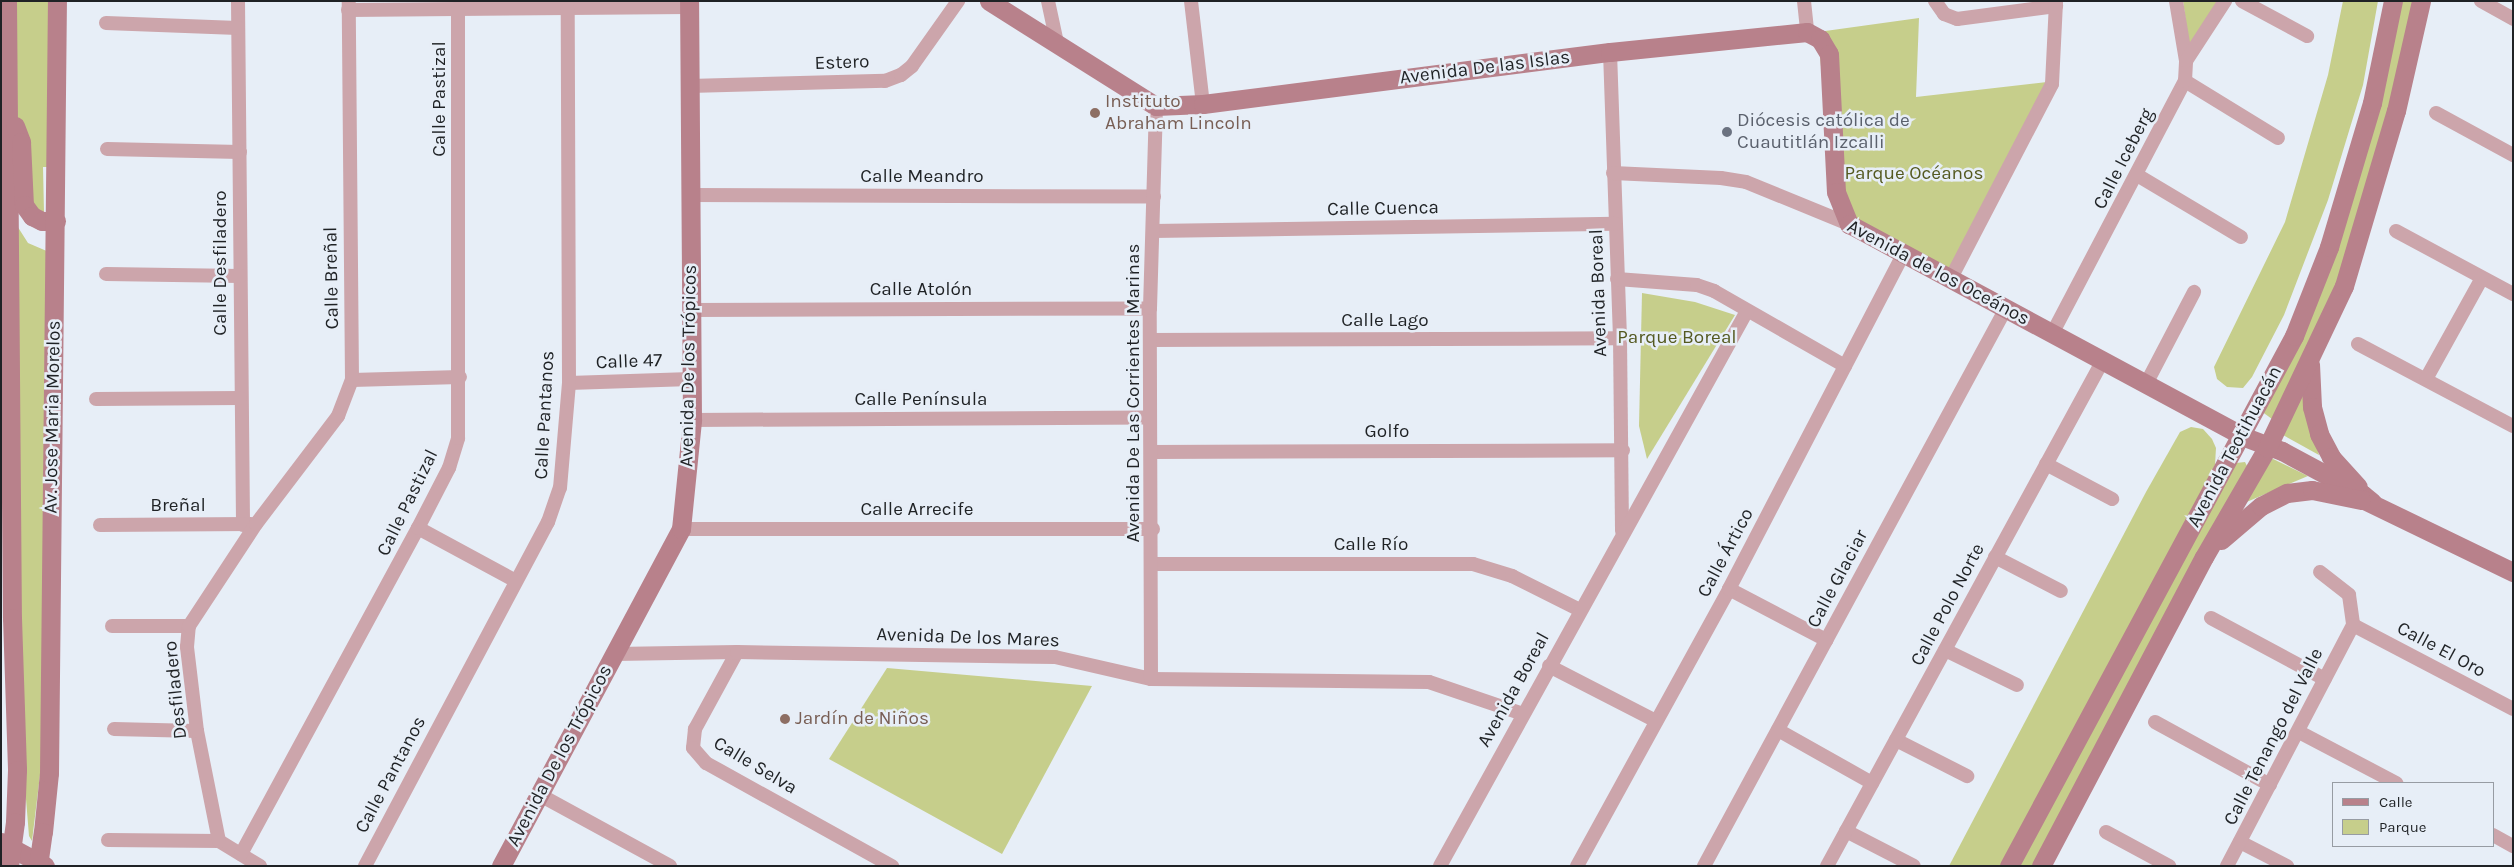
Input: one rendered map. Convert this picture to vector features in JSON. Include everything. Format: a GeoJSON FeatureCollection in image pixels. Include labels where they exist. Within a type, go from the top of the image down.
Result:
{"type":"FeatureCollection","features":[{"type":"Feature","properties":{"kind":"main road"},"geometry":{"type":"LineString","coordinates":[[7,1],[4,36],[4,68],[8,103],[5,187],[7,698],[17,770],[15,822],[9,866]]}},
{"type":"Feature","properties":{"kind":"main road","name":"Av. Jose Maria Morelos"},"geometry":{"type":"LineString","coordinates":[[38,866],[49,773],[58,1]]}},
{"type":"Feature","properties":{"kind":"main road"},"geometry":{"type":"LineString","coordinates":[[989,1],[1156,106]]}},
{"type":"Feature","properties":{"kind":"main road","name":"Avenida Teotihuacán"},"geometry":{"type":"LineString","coordinates":[[2009,866],[2242,436],[2294,336],[2329,247],[2372,103],[2393,1]]}},
{"type":"Feature","properties":{"kind":"main road","name":"Avenida Teotihuacán"},"geometry":{"type":"LineString","coordinates":[[2041,866],[2204,557],[2267,448],[2310,362],[2344,286],[2396,111],[2421,1]]}},
{"type":"Feature","properties":{"kind":"main road","name":"Avenida De los Trópicos"},"geometry":{"type":"LineString","coordinates":[[502,866],[681,529],[692,420],[689,4]]}},
{"type":"Feature","properties":{"kind":"main road"},"geometry":{"type":"LineString","coordinates":[[1807,32],[1820,39],[1829,54],[1836,192],[1849,224]]}},
{"type":"Feature","properties":{"kind":"main road","name":"Avenida De las Islas"},"geometry":{"type":"LineString","coordinates":[[1156,106],[1203,104],[1610,52],[1807,32]]}},
{"type":"Feature","properties":{"kind":"main road"},"geometry":{"type":"LineString","coordinates":[[8,103],[21,142],[24,206],[32,216],[42,221],[56,220]]}},
{"type":"Feature","properties":{"kind":"main road","name":"Avenida de los Oceános"},"geometry":{"type":"LineString","coordinates":[[1849,224],[2102,362],[2242,436],[2267,448],[2282,451],[2372,502]]}},
{"type":"Feature","properties":{"kind":"main road"},"geometry":{"type":"LineString","coordinates":[[2310,362],[2312,407],[2319,434],[2331,457],[2372,502]]}},
{"type":"Feature","properties":{"kind":"main road"},"geometry":{"type":"LineString","coordinates":[[2204,557],[2261,506],[2287,493],[2312,490],[2372,502],[2513,572]]}},
{"type":"Feature","properties":{"kind":"main road"},"geometry":{"type":"LineString","coordinates":[[1,842],[45,866]]}},
{"type":"Feature","properties":{"kind":"street","name":"Calle Desfiladero"},"geometry":{"type":"LineString","coordinates":[[238,1],[240,398],[250,524]]}},
{"type":"Feature","properties":{"kind":"street","name":"Estero"},"geometry":{"type":"LineString","coordinates":[[689,86],[885,81],[901,75],[912,66],[958,1]]}},
{"type":"Feature","properties":{"kind":"street"},"geometry":{"type":"LineString","coordinates":[[1048,1],[1057,43]]}},
{"type":"Feature","properties":{"kind":"street"},"geometry":{"type":"LineString","coordinates":[[1191,1],[1203,104]]}},
{"type":"Feature","properties":{"kind":"street"},"geometry":{"type":"LineString","coordinates":[[1804,1],[1807,32]]}},
{"type":"Feature","properties":{"kind":"street"},"geometry":{"type":"LineString","coordinates":[[1935,1],[1944,14],[1957,19],[2056,4],[2052,84],[1950,280]]}},
{"type":"Feature","properties":{"kind":"street","name":"Calle Iceberg"},"geometry":{"type":"LineString","coordinates":[[2052,334],[2137,176],[2185,80],[2186,61],[2176,1]]}},
{"type":"Feature","properties":{"kind":"street"},"geometry":{"type":"LineString","coordinates":[[2186,61],[2225,1]]}},
{"type":"Feature","properties":{"kind":"street"},"geometry":{"type":"LineString","coordinates":[[2242,1],[2307,36]]}},
{"type":"Feature","properties":{"kind":"street"},"geometry":{"type":"LineString","coordinates":[[2481,1],[2513,19]]}},
{"type":"Feature","properties":{"kind":"street"},"geometry":{"type":"LineString","coordinates":[[348,5],[458,9],[568,9],[689,4]]}},
{"type":"Feature","properties":{"kind":"street","name":"Calle Breñal"},"geometry":{"type":"LineString","coordinates":[[250,524],[338,416],[352,380],[348,5]]}},
{"type":"Feature","properties":{"kind":"street","name":"Calle Pastizal"},"geometry":{"type":"LineString","coordinates":[[250,862],[449,468],[458,438],[460,377],[458,9]]}},
{"type":"Feature","properties":{"kind":"street","name":"Calle Pantanos"},"geometry":{"type":"LineString","coordinates":[[365,866],[548,522],[560,488],[569,382],[568,9]]}},
{"type":"Feature","properties":{"kind":"street"},"geometry":{"type":"LineString","coordinates":[[106,23],[238,28]]}},
{"type":"Feature","properties":{"kind":"street","name":"Avenida Boreal"},"geometry":{"type":"LineString","coordinates":[[1610,52],[1620,338],[1622,532]]}},
{"type":"Feature","properties":{"kind":"street"},"geometry":{"type":"LineString","coordinates":[[2185,80],[2278,138]]}},
{"type":"Feature","properties":{"kind":"street","name":"Avenida De Las Corrientes Marinas"},"geometry":{"type":"LineString","coordinates":[[1151,679],[1153,529],[1150,308],[1156,106]]}},
{"type":"Feature","properties":{"kind":"street"},"geometry":{"type":"LineString","coordinates":[[2436,113],[2512,153]]}},
{"type":"Feature","properties":{"kind":"street"},"geometry":{"type":"LineString","coordinates":[[107,149],[240,152]]}},
{"type":"Feature","properties":{"kind":"street","name":"Avenida de los Oceános"},"geometry":{"type":"LineString","coordinates":[[1613,174],[1721,178],[1746,182],[1849,224]]}},
{"type":"Feature","properties":{"kind":"street"},"geometry":{"type":"LineString","coordinates":[[2137,176],[2242,238]]}},
{"type":"Feature","properties":{"kind":"street","name":"Calle Meandro"},"geometry":{"type":"LineString","coordinates":[[690,195],[1154,197]]}},
{"type":"Feature","properties":{"kind":"street","name":"Calle Cuenca"},"geometry":{"type":"LineString","coordinates":[[1152,231],[1615,224]]}},
{"type":"Feature","properties":{"kind":"street"},"geometry":{"type":"LineString","coordinates":[[2396,231],[2513,294]]}},
{"type":"Feature","properties":{"kind":"street","name":"Calle Ártico"},"geometry":{"type":"LineString","coordinates":[[1577,866],[1729,589],[1903,255]]}},
{"type":"Feature","properties":{"kind":"street"},"geometry":{"type":"LineString","coordinates":[[106,274],[240,276]]}},
{"type":"Feature","properties":{"kind":"street"},"geometry":{"type":"LineString","coordinates":[[2426,379],[2482,278]]}},
{"type":"Feature","properties":{"kind":"street"},"geometry":{"type":"LineString","coordinates":[[1617,279],[1697,285],[1714,291],[1844,366]]}},
{"type":"Feature","properties":{"kind":"street"},"geometry":{"type":"LineString","coordinates":[[2146,384],[2194,292]]}},
{"type":"Feature","properties":{"kind":"street","name":"Calle Atolón"},"geometry":{"type":"LineString","coordinates":[[691,310],[1150,308]]}},
{"type":"Feature","properties":{"kind":"street","name":"Calle Glaciar"},"geometry":{"type":"LineString","coordinates":[[1704,866],[2005,310]]}},
{"type":"Feature","properties":{"kind":"street","name":"Avenida Boreal"},"geometry":{"type":"LineString","coordinates":[[1440,866],[1622,532],[1747,311]]}},
{"type":"Feature","properties":{"kind":"street","name":"Calle Lago"},"geometry":{"type":"LineString","coordinates":[[1151,340],[1620,338]]}},
{"type":"Feature","properties":{"kind":"street"},"geometry":{"type":"LineString","coordinates":[[2358,344],[2513,426]]}},
{"type":"Feature","properties":{"kind":"street","name":"Calle Polo Norte"},"geometry":{"type":"LineString","coordinates":[[1827,866],[2102,362]]}},
{"type":"Feature","properties":{"kind":"street"},"geometry":{"type":"LineString","coordinates":[[352,380],[460,377]]}},
{"type":"Feature","properties":{"kind":"street","name":"Calle 47"},"geometry":{"type":"LineString","coordinates":[[569,382],[691,379]]}},
{"type":"Feature","properties":{"kind":"street"},"geometry":{"type":"LineString","coordinates":[[96,399],[240,398]]}},
{"type":"Feature","properties":{"kind":"street","name":"Calle Península"},"geometry":{"type":"LineString","coordinates":[[692,420],[1150,418]]}},
{"type":"Feature","properties":{"kind":"street","name":"Golfo"},"geometry":{"type":"LineString","coordinates":[[1151,452],[1622,450]]}},
{"type":"Feature","properties":{"kind":"street"},"geometry":{"type":"LineString","coordinates":[[2046,464],[2112,499]]}},
{"type":"Feature","properties":{"kind":"street","name":"Breñal"},"geometry":{"type":"LineString","coordinates":[[100,525],[250,524]]}},
{"type":"Feature","properties":{"kind":"street","name":"Desfiladero"},"geometry":{"type":"LineString","coordinates":[[219,842],[197,730],[187,648],[189,626],[250,524]]}},
{"type":"Feature","properties":{"kind":"street"},"geometry":{"type":"LineString","coordinates":[[418,528],[516,581]]}},
{"type":"Feature","properties":{"kind":"street","name":"Calle Arrecife"},"geometry":{"type":"LineString","coordinates":[[681,529],[1153,529]]}},
{"type":"Feature","properties":{"kind":"street"},"geometry":{"type":"LineString","coordinates":[[1995,557],[2061,591]]}},
{"type":"Feature","properties":{"kind":"street","name":"Calle Río"},"geometry":{"type":"LineString","coordinates":[[1153,564],[1473,564],[1512,576],[1580,610]]}},
{"type":"Feature","properties":{"kind":"street"},"geometry":{"type":"LineString","coordinates":[[2320,572],[2349,596],[2353,625]]}},
{"type":"Feature","properties":{"kind":"street"},"geometry":{"type":"LineString","coordinates":[[1729,589],[1826,640]]}},
{"type":"Feature","properties":{"kind":"street"},"geometry":{"type":"LineString","coordinates":[[2211,618],[2325,679]]}},
{"type":"Feature","properties":{"kind":"street","name":"Calle Tenango del Valle"},"geometry":{"type":"LineString","coordinates":[[2228,866],[2353,625]]}},
{"type":"Feature","properties":{"kind":"street","name":"Calle El Oro"},"geometry":{"type":"LineString","coordinates":[[2353,625],[2513,709]]}},
{"type":"Feature","properties":{"kind":"street"},"geometry":{"type":"LineString","coordinates":[[112,626],[189,626]]}},
{"type":"Feature","properties":{"kind":"street"},"geometry":{"type":"LineString","coordinates":[[1945,650],[2017,685]]}},
{"type":"Feature","properties":{"kind":"street","name":"Avenida De los Mares"},"geometry":{"type":"LineString","coordinates":[[615,654],[737,652],[1056,657],[1151,679],[1429,682],[1523,714]]}},
{"type":"Feature","properties":{"kind":"street","name":"Calle Selva"},"geometry":{"type":"LineString","coordinates":[[737,652],[695,729],[693,748],[706,763],[892,866]]}},
{"type":"Feature","properties":{"kind":"street"},"geometry":{"type":"LineString","coordinates":[[1549,666],[1656,721]]}},
{"type":"Feature","properties":{"kind":"street"},"geometry":{"type":"LineString","coordinates":[[2154,722],[2270,786]]}},
{"type":"Feature","properties":{"kind":"street"},"geometry":{"type":"LineString","coordinates":[[114,729],[197,730]]}},
{"type":"Feature","properties":{"kind":"street"},"geometry":{"type":"LineString","coordinates":[[1778,730],[1872,783]]}},
{"type":"Feature","properties":{"kind":"street"},"geometry":{"type":"LineString","coordinates":[[2299,732],[2394,782]]}},
{"type":"Feature","properties":{"kind":"street"},"geometry":{"type":"LineString","coordinates":[[1896,740],[1967,776]]}},
{"type":"Feature","properties":{"kind":"street"},"geometry":{"type":"LineString","coordinates":[[540,795],[670,866]]}},
{"type":"Feature","properties":{"kind":"street"},"geometry":{"type":"LineString","coordinates":[[1846,831],[1914,866]]}},
{"type":"Feature","properties":{"kind":"street"},"geometry":{"type":"LineString","coordinates":[[2106,832],[2169,866]]}},
{"type":"Feature","properties":{"kind":"street"},"geometry":{"type":"LineString","coordinates":[[2494,836],[2513,846]]}},
{"type":"Feature","properties":{"kind":"street"},"geometry":{"type":"LineString","coordinates":[[108,840],[219,842],[250,862]]}},
{"type":"Feature","properties":{"kind":"street"},"geometry":{"type":"LineString","coordinates":[[2240,842],[2287,866]]}},
{"type":"Feature","properties":{"kind":"green space"},"geometry":{"type":"Polygon","coordinates":[[[11,1],[50,1],[52,167],[43,167],[44,212],[32,209],[14,96],[11,1]]]}},
{"type":"Feature","properties":{"kind":"green space"},"geometry":{"type":"Polygon","coordinates":[[[2183,1],[2218,1],[2189,45],[2183,1]]]}},
{"type":"Feature","properties":{"kind":"green space"},"geometry":{"type":"Polygon","coordinates":[[[2343,1],[2378,1],[2363,85],[2328,200],[2284,315],[2252,377],[2243,388],[2227,387],[2217,379],[2214,367],[2285,222],[2328,75],[2343,1]]]}},
{"type":"Feature","properties":{"kind":"green space"},"geometry":{"type":"Polygon","coordinates":[[[2395,1],[2415,1],[2399,83],[2340,285],[2272,419],[2261,411],[2298,338],[2395,1]]]}},
{"type":"Feature","properties":{"kind":"green space","name":"Parque Océanos"},"geometry":{"type":"Polygon","coordinates":[[[1919,18],[1916,97],[2047,82],[1947,279],[1834,218],[1818,32],[1919,18]]]}},
{"type":"Feature","properties":{"kind":"green space"},"geometry":{"type":"Polygon","coordinates":[[[14,221],[28,243],[49,252],[44,742],[32,841],[29,836],[23,762],[14,221]]]}},
{"type":"Feature","properties":{"kind":"green space","name":"Parque Boreal"},"geometry":{"type":"Polygon","coordinates":[[[1642,293],[1695,302],[1735,315],[1647,459],[1639,426],[1642,293]]]}},
{"type":"Feature","properties":{"kind":"green space"},"geometry":{"type":"Polygon","coordinates":[[[2304,394],[2319,455],[2281,434],[2295,404],[2304,394]]]}},
{"type":"Feature","properties":{"kind":"green space"},"geometry":{"type":"Polygon","coordinates":[[[2191,427],[2203,429],[2212,439],[2216,448],[2215,465],[2004,866],[1949,866],[2146,492],[2180,432],[2191,427]]]}},
{"type":"Feature","properties":{"kind":"green space"},"geometry":{"type":"Polygon","coordinates":[[[2269,457],[2308,476],[2237,506],[2269,457]]]}},
{"type":"Feature","properties":{"kind":"green space"},"geometry":{"type":"Polygon","coordinates":[[[2245,462],[2247,466],[2038,866],[2011,866],[2236,463],[2245,462]]]}},
{"type":"Feature","properties":{"kind":"green space"},"geometry":{"type":"Polygon","coordinates":[[[887,668],[1092,686],[1002,854],[829,759],[887,668]]]}},
{"type":"Feature","properties":{"kind":"place","name":"Instituto Abraham Lincoln"},"geometry":{"type":"Point","coordinates":[1095,113]}},
{"type":"Feature","properties":{"kind":"place","name":"Diócesis católica de Cuautitlán Izcalli"},"geometry":{"type":"Point","coordinates":[1727,132]}},
{"type":"Feature","properties":{"kind":"place","name":"Jardín de Niños"},"geometry":{"type":"Point","coordinates":[785,719]}}]}
